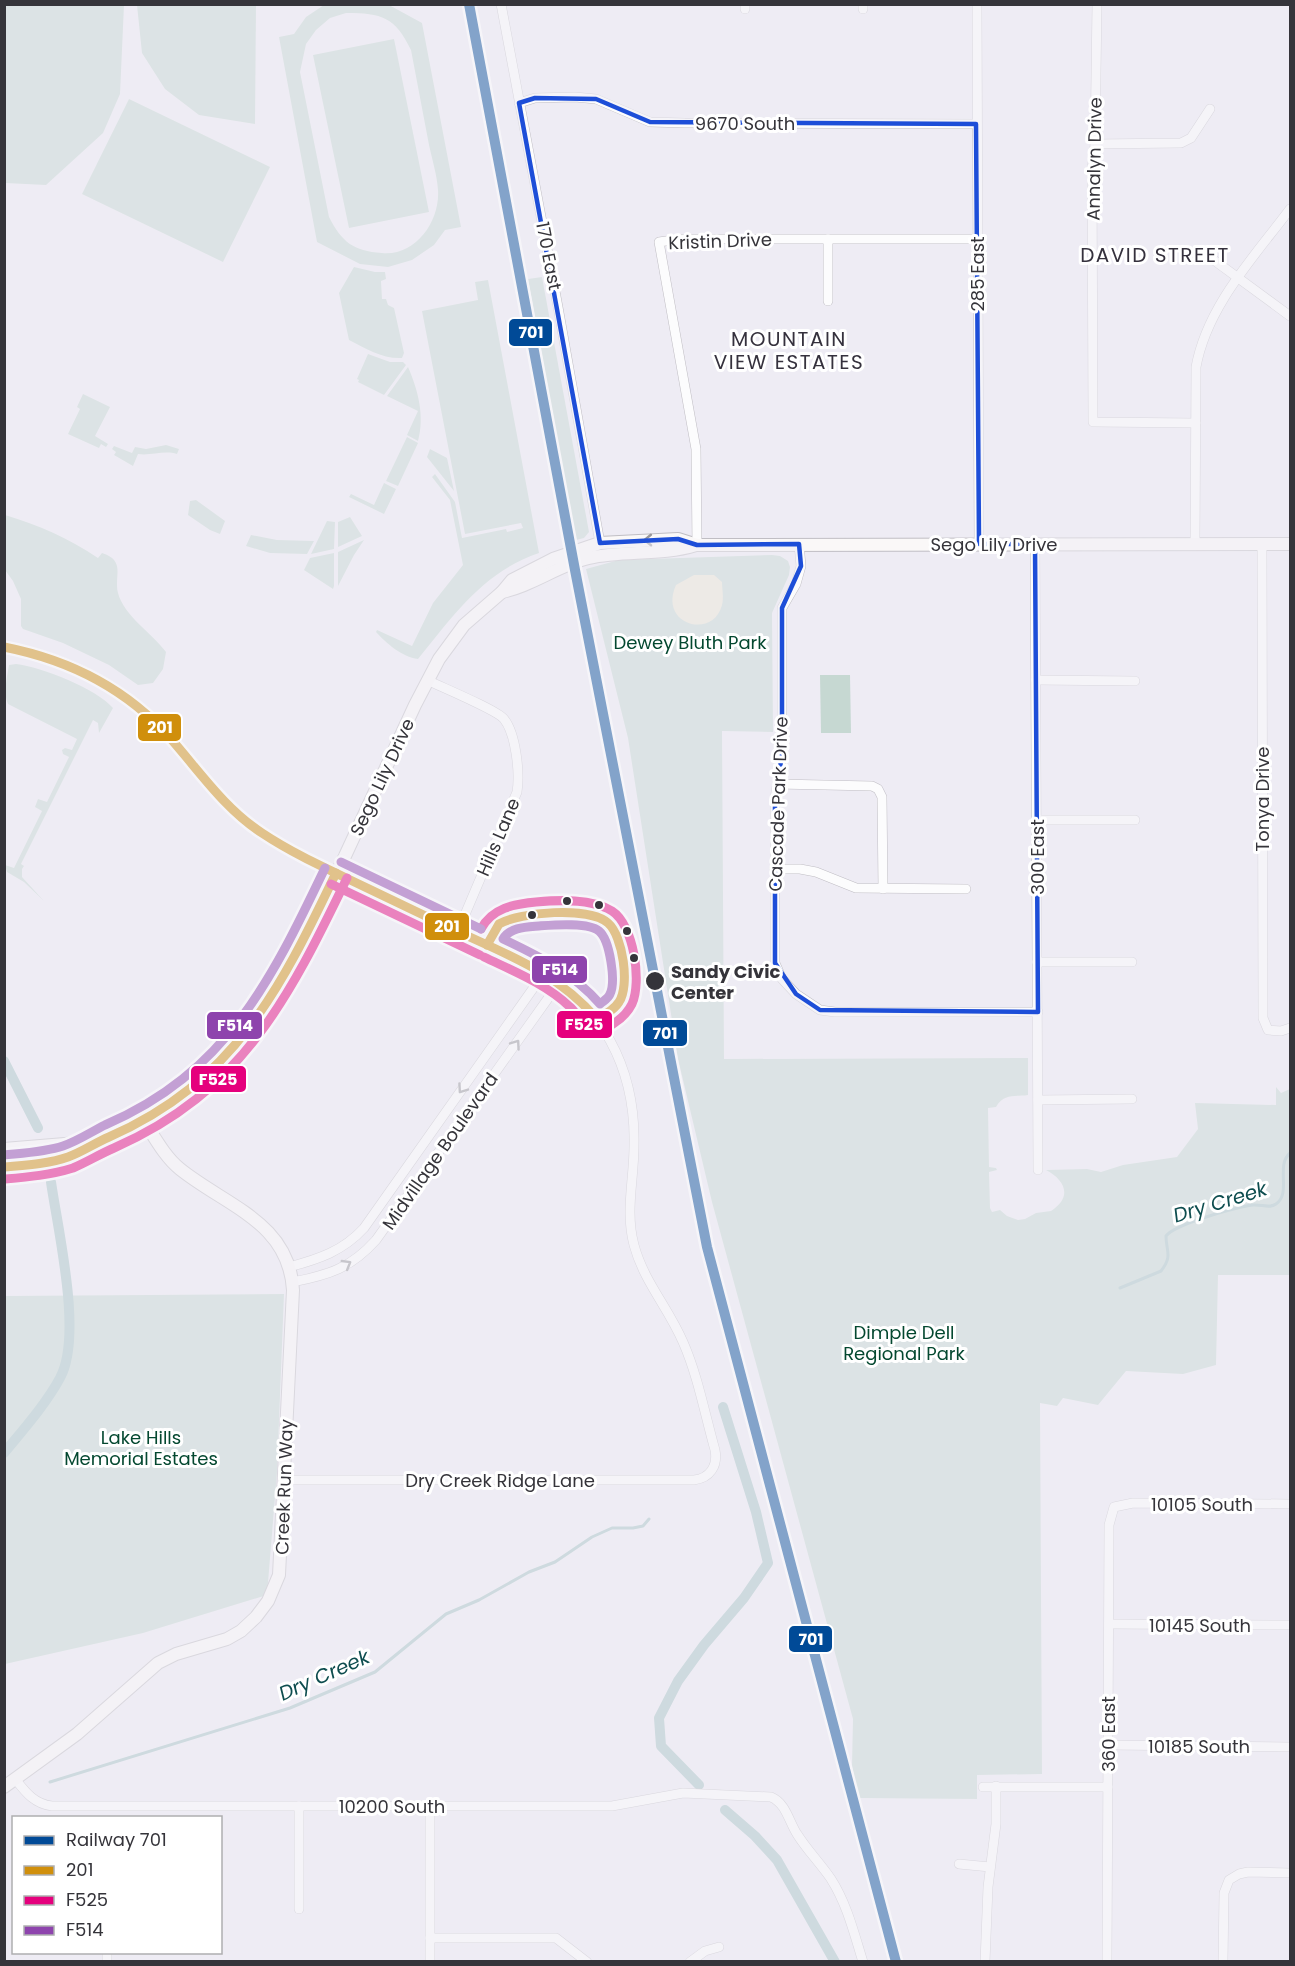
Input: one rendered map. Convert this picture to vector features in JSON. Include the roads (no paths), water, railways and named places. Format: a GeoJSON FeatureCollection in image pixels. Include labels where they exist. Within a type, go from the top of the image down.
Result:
{"type":"FeatureCollection","features":[{"type":"Feature","properties":{"kind":"main road","name":"Sego Lily Drive"},"geometry":{"type":"LineString","coordinates":[[4,1167],[68,1157],[144,1121],[202,1080],[231,1052],[254,1026],[290,967],[427,680],[464,625],[502,592],[512,580],[553,559],[600,543],[678,539],[697,544],[1290,544]]}},
{"type":"Feature","properties":{"kind":"main road","name":"Sego Lily Drive"},"geometry":{"type":"LineString","coordinates":[[502,592],[518,589],[556,569],[589,558],[625,552],[678,550],[697,544]]}},
{"type":"Feature","properties":{"kind":"main road","name":"Creek Run Way"},"geometry":{"type":"LineString","coordinates":[[16,1780],[77,1734],[158,1663],[176,1654],[227,1639],[241,1631],[256,1617],[273,1592],[279,1575],[292,1282],[289,1267],[281,1248],[270,1233],[250,1216],[180,1169],[165,1153],[144,1121]]}},
{"type":"Feature","properties":{"kind":"main road","name":"Sego Lily Drive"},"geometry":{"type":"LineString","coordinates":[[4,1149],[99,1141]]}},
{"type":"Feature","properties":{"kind":"main road"},"geometry":{"type":"LineString","coordinates":[[4,1787],[16,1780]]}},
{"type":"Feature","properties":{"kind":"street","name":"170 East"},"geometry":{"type":"LineString","coordinates":[[501,4],[600,543]]}},
{"type":"Feature","properties":{"kind":"street","name":"285 East"},"geometry":{"type":"LineString","coordinates":[[977,4],[979,544]]}},
{"type":"Feature","properties":{"kind":"street","name":"Annalyn Drive"},"geometry":{"type":"LineString","coordinates":[[1097,4],[1095,144],[1092,169],[1093,422],[1196,423]]}},
{"type":"Feature","properties":{"kind":"street","name":"9670 South"},"geometry":{"type":"LineString","coordinates":[[519,103],[535,98],[596,99],[650,122],[976,124]]}},
{"type":"Feature","properties":{"kind":"street"},"geometry":{"type":"LineString","coordinates":[[1095,144],[1181,143],[1191,138],[1210,109]]}},
{"type":"Feature","properties":{"kind":"street"},"geometry":{"type":"LineString","coordinates":[[1195,544],[1196,367],[1203,337],[1221,302],[1290,209]]}},
{"type":"Feature","properties":{"kind":"street","name":"Kristin Drive"},"geometry":{"type":"LineString","coordinates":[[697,544],[696,449],[659,242],[680,239],[977,239]]}},
{"type":"Feature","properties":{"kind":"street"},"geometry":{"type":"LineString","coordinates":[[828,239],[828,301]]}},
{"type":"Feature","properties":{"kind":"street"},"geometry":{"type":"LineString","coordinates":[[1211,258],[1290,316]]}},
{"type":"Feature","properties":{"kind":"street","name":"Cascade Park Drive"},"geometry":{"type":"LineString","coordinates":[[799,544],[801,566],[796,584],[782,608],[782,755],[775,798],[774,869],[775,963],[782,979],[808,1003],[820,1010],[835,1012],[1038,1012]]}},
{"type":"Feature","properties":{"kind":"street","name":"300 East"},"geometry":{"type":"LineString","coordinates":[[1035,544],[1038,1170]]}},
{"type":"Feature","properties":{"kind":"street","name":"Tonya Drive"},"geometry":{"type":"LineString","coordinates":[[1262,544],[1263,1011],[1268,1030],[1281,1031],[1290,1028]]}},
{"type":"Feature","properties":{"kind":"street"},"geometry":{"type":"LineString","coordinates":[[4,647],[67,665],[119,692],[145,710],[208,786],[237,814],[276,842],[544,973],[560,983]]}},
{"type":"Feature","properties":{"kind":"street","name":"Hills Lane"},"geometry":{"type":"LineString","coordinates":[[427,680],[502,717],[510,730],[520,777],[517,792],[458,931]]}},
{"type":"Feature","properties":{"kind":"street"},"geometry":{"type":"LineString","coordinates":[[1036,680],[1135,681]]}},
{"type":"Feature","properties":{"kind":"street"},"geometry":{"type":"LineString","coordinates":[[777,784],[872,786],[878,789],[882,797],[883,889]]}},
{"type":"Feature","properties":{"kind":"street"},"geometry":{"type":"LineString","coordinates":[[1037,820],[1135,820]]}},
{"type":"Feature","properties":{"kind":"street"},"geometry":{"type":"LineString","coordinates":[[774,869],[808,870],[856,888],[966,889]]}},
{"type":"Feature","properties":{"kind":"street"},"geometry":{"type":"LineString","coordinates":[[1037,962],[1132,962]]}},
{"type":"Feature","properties":{"kind":"street","name":"Midvillage Boulevard"},"geometry":{"type":"LineString","coordinates":[[289,1267],[333,1253],[357,1235],[544,973]]}},
{"type":"Feature","properties":{"kind":"street","name":"Midvillage Boulevard"},"geometry":{"type":"LineString","coordinates":[[292,1282],[334,1272],[362,1255],[376,1239],[560,983]]}},
{"type":"Feature","properties":{"kind":"street","name":"Dry Creek Ridge Lane"},"geometry":{"type":"LineString","coordinates":[[284,1480],[694,1480],[705,1477],[712,1470],[716,1461],[715,1450],[688,1353],[675,1325],[648,1282],[633,1237],[630,1198],[634,1130],[631,1102],[624,1073],[612,1044],[597,1019],[578,997],[560,983]]}},
{"type":"Feature","properties":{"kind":"street"},"geometry":{"type":"LineString","coordinates":[[1038,1100],[1132,1100]]}},
{"type":"Feature","properties":{"kind":"street","name":"10105 South"},"geometry":{"type":"LineString","coordinates":[[1114,1507],[1133,1503],[1290,1504]]}},
{"type":"Feature","properties":{"kind":"street","name":"360 East"},"geometry":{"type":"LineString","coordinates":[[1107,1962],[1109,1525],[1114,1507]]}},
{"type":"Feature","properties":{"kind":"street","name":"10145 South"},"geometry":{"type":"LineString","coordinates":[[1109,1624],[1290,1626]]}},
{"type":"Feature","properties":{"kind":"street","name":"10185 South"},"geometry":{"type":"LineString","coordinates":[[1108,1745],[1290,1747]]}},
{"type":"Feature","properties":{"kind":"street","name":"10200 South"},"geometry":{"type":"LineString","coordinates":[[16,1780],[30,1797],[47,1806],[107,1811],[299,1806],[612,1806],[673,1794],[690,1793],[771,1797],[778,1800],[802,1842],[839,1893],[850,1919],[863,1962]]}},
{"type":"Feature","properties":{"kind":"street"},"geometry":{"type":"LineString","coordinates":[[986,1962],[987,1906],[996,1824],[996,1786]]}},
{"type":"Feature","properties":{"kind":"street"},"geometry":{"type":"LineString","coordinates":[[983,1787],[1108,1787]]}},
{"type":"Feature","properties":{"kind":"street"},"geometry":{"type":"LineString","coordinates":[[299,1806],[299,1909]]}},
{"type":"Feature","properties":{"kind":"street"},"geometry":{"type":"LineString","coordinates":[[429,1806],[430,1962]]}},
{"type":"Feature","properties":{"kind":"street"},"geometry":{"type":"LineString","coordinates":[[959,1863],[990,1867]]}},
{"type":"Feature","properties":{"kind":"street"},"geometry":{"type":"LineString","coordinates":[[1223,1962],[1225,1888],[1229,1880],[1239,1874],[1290,1873]]}},
{"type":"Feature","properties":{"kind":"street"},"geometry":{"type":"LineString","coordinates":[[430,1938],[556,1938],[587,1962]]}},
{"type":"Feature","properties":{"kind":"street"},"geometry":{"type":"LineString","coordinates":[[690,1962],[705,1951],[719,1947]]}},
{"type":"Feature","properties":{"kind":"waterway"},"geometry":{"type":"LineString","coordinates":[[4,1061],[38,1128]]}},
{"type":"Feature","properties":{"kind":"waterway","name":"Dry Creek"},"geometry":{"type":"LineString","coordinates":[[1120,1288],[1161,1271],[1168,1257],[1166,1236],[1181,1226],[1234,1209],[1276,1204],[1283,1193],[1284,1165],[1290,1153]]}},
{"type":"Feature","properties":{"kind":"waterway"},"geometry":{"type":"LineString","coordinates":[[4,1453],[48,1397],[60,1378],[67,1360],[69,1337],[67,1283],[51,1182]]}},
{"type":"Feature","properties":{"kind":"waterway"},"geometry":{"type":"LineString","coordinates":[[699,1785],[661,1746],[659,1718],[678,1681],[704,1645],[744,1598],[768,1563],[756,1512],[723,1407]]}},
{"type":"Feature","properties":{"kind":"waterway","name":"Dry Creek"},"geometry":{"type":"LineString","coordinates":[[50,1782],[290,1708],[375,1672],[446,1614],[479,1600],[529,1572],[555,1562],[592,1537],[612,1528],[643,1526],[649,1519]]}},
{"type":"Feature","properties":{"kind":"waterway"},"geometry":{"type":"LineString","coordinates":[[725,1810],[755,1836],[777,1860],[835,1962]]}},
{"type":"Feature","properties":{"kind":"rail line","name":"701"},"geometry":{"type":"LineString","coordinates":[[469,4],[575,570],[707,1247],[896,1962]]}},
{"type":"Feature","properties":{"kind":"place","name":"Sandy Civic Center"},"geometry":{"type":"Point","coordinates":[655,981]}},
{"type":"Feature","properties":{"kind":"district","name":"DAVID STREET"},"geometry":{"type":"Point","coordinates":[1155,255]}},
{"type":"Feature","properties":{"kind":"district","name":"MOUNTAIN VIEW ESTATES"},"geometry":{"type":"Point","coordinates":[789,350]}},
{"type":"Feature","properties":{"kind":"park label","name":"Dewey Bluth Park"},"geometry":{"type":"Point","coordinates":[690,642]}},
{"type":"Feature","properties":{"kind":"park label","name":"Dimple Dell Regional Park"},"geometry":{"type":"Point","coordinates":[904,1342]}},
{"type":"Feature","properties":{"kind":"park label","name":"Lake Hills Memorial Estates"},"geometry":{"type":"Point","coordinates":[141,1447]}}]}
